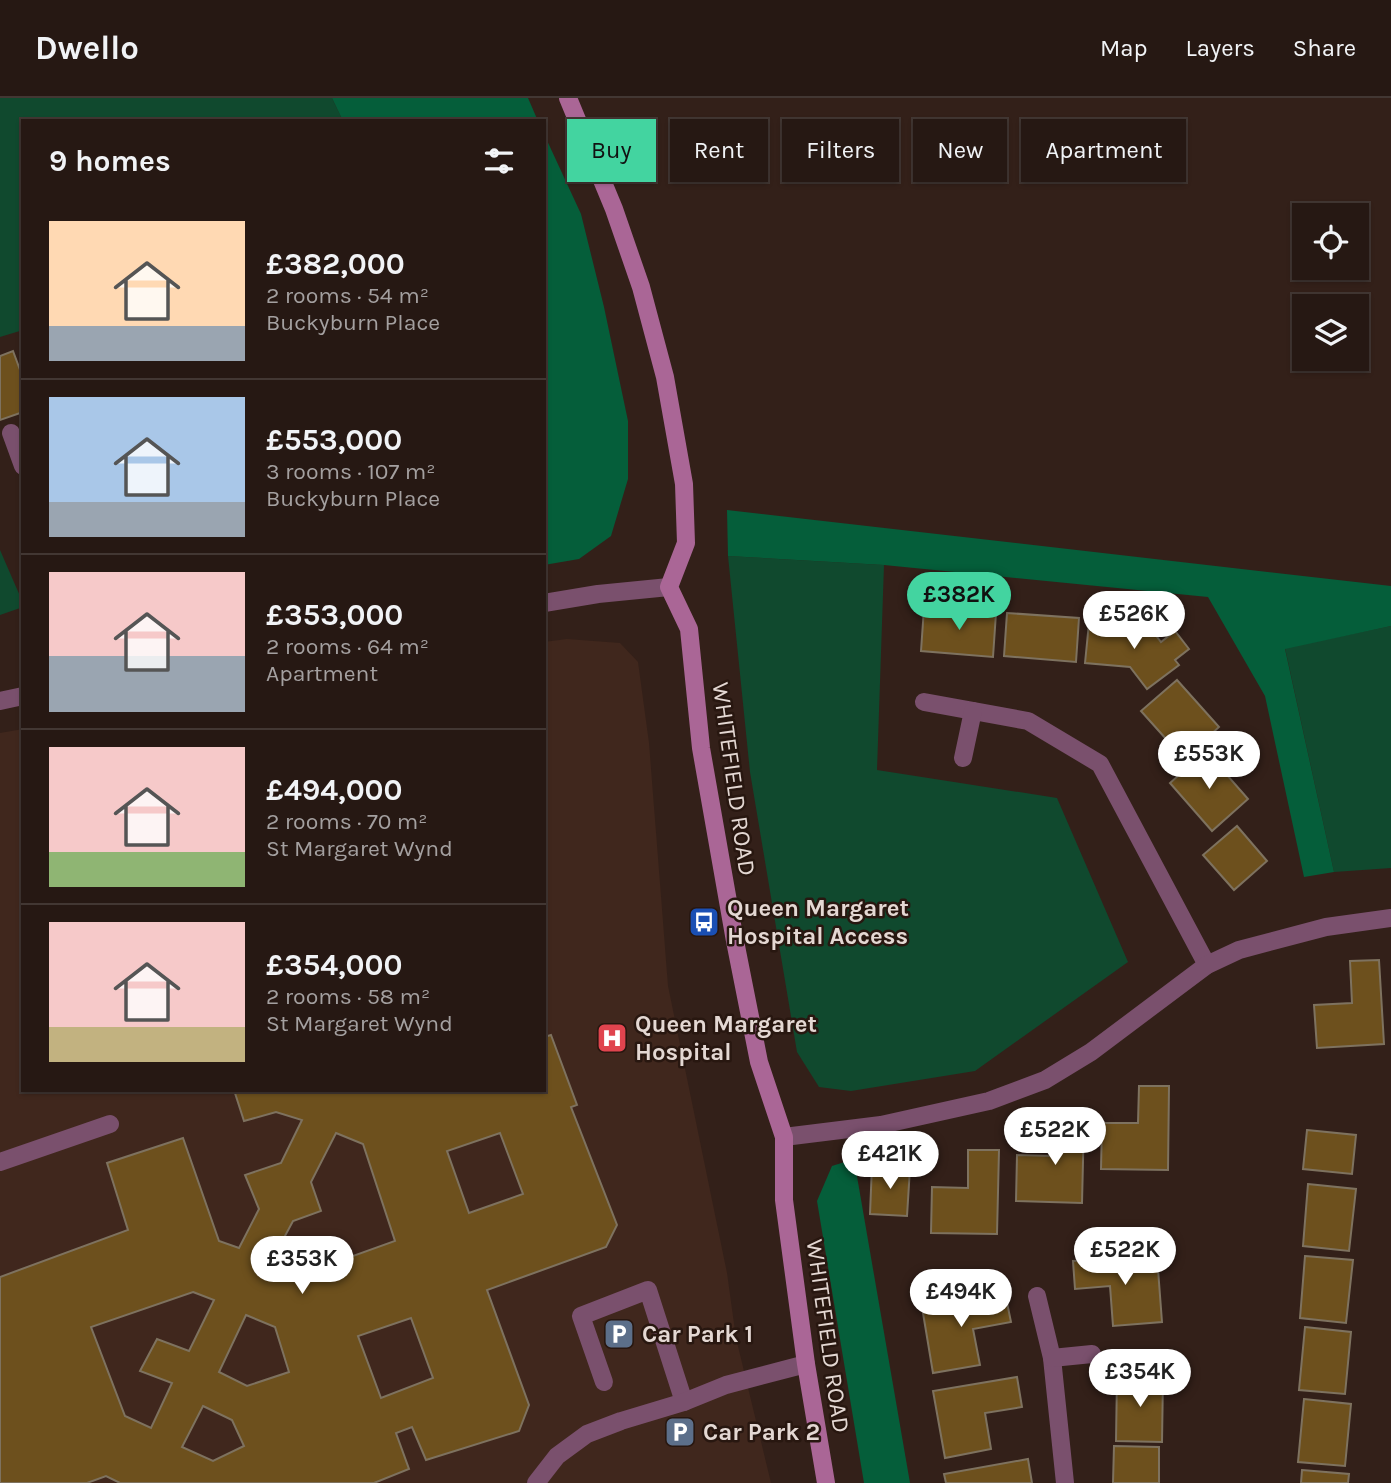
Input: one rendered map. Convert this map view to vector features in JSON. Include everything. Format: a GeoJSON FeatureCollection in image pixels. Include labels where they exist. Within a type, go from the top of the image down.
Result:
{"type":"FeatureCollection","features":[{"type":"Feature","properties":{"kind":"main road"},"geometry":{"type":"LineString","coordinates":[[568,98],[614,209],[641,287],[665,377],[684,484],[687,543],[669,587]]}},
{"type":"Feature","properties":{"kind":"main road","name":"WHITEFIELD ROAD"},"geometry":{"type":"LineString","coordinates":[[669,587],[689,629],[701,748],[735,941],[759,1062],[784,1137],[783,1200],[826,1483]]}},
{"type":"Feature","properties":{"kind":"street"},"geometry":{"type":"LineString","coordinates":[[11,433],[21,460]]}},
{"type":"Feature","properties":{"kind":"street"},"geometry":{"type":"LineString","coordinates":[[546,603],[669,587]]}},
{"type":"Feature","properties":{"kind":"street"},"geometry":{"type":"LineString","coordinates":[[0,701],[21,696]]}},
{"type":"Feature","properties":{"kind":"street"},"geometry":{"type":"LineString","coordinates":[[924,702],[1028,721],[1100,764],[1207,965]]}},
{"type":"Feature","properties":{"kind":"street"},"geometry":{"type":"LineString","coordinates":[[963,758],[973,711]]}},
{"type":"Feature","properties":{"kind":"street"},"geometry":{"type":"LineString","coordinates":[[784,1137],[881,1125],[989,1101],[1045,1080],[1091,1052],[1207,965],[1239,950],[1326,927],[1391,918]]}},
{"type":"Feature","properties":{"kind":"street"},"geometry":{"type":"LineString","coordinates":[[0,1162],[110,1124]]}},
{"type":"Feature","properties":{"kind":"street"},"geometry":{"type":"LineString","coordinates":[[604,1382],[581,1316],[648,1290],[684,1402]]}},
{"type":"Feature","properties":{"kind":"street"},"geometry":{"type":"LineString","coordinates":[[1037,1296],[1052,1358],[1065,1483]]}},
{"type":"Feature","properties":{"kind":"street"},"geometry":{"type":"LineString","coordinates":[[1052,1358],[1092,1354]]}},
{"type":"Feature","properties":{"kind":"street"},"geometry":{"type":"LineString","coordinates":[[542,1479],[557,1456],[587,1434],[726,1385],[806,1364]]}},
{"type":"Feature","properties":{"kind":"shaded area","name":"Queen Margaret Hospital"},"geometry":{"type":"Polygon","coordinates":[[[567,639],[620,643],[638,662],[649,743],[668,986],[727,1273],[736,1338],[771,1483],[0,1483],[0,733],[21,729],[21,1092],[546,1092],[546,642],[567,639]]]}},
{"type":"Feature","properties":{"kind":"green space"},"geometry":{"type":"Polygon","coordinates":[[[0,98],[332,98],[342,119],[21,119],[21,331],[0,337],[0,98]]]}},
{"type":"Feature","properties":{"kind":"green space"},"geometry":{"type":"Polygon","coordinates":[[[332,98],[528,98],[537,119],[342,119],[332,98]]]}},
{"type":"Feature","properties":{"kind":"green space"},"geometry":{"type":"Polygon","coordinates":[[[546,138],[581,214],[628,421],[628,479],[611,536],[579,559],[546,565],[546,138]]]}},
{"type":"Feature","properties":{"kind":"green space"},"geometry":{"type":"Polygon","coordinates":[[[727,510],[1391,586],[1391,626],[1285,649],[1334,872],[1304,877],[1265,696],[1208,597],[884,565],[728,556],[727,510]]]}},
{"type":"Feature","properties":{"kind":"green space"},"geometry":{"type":"Polygon","coordinates":[[[0,550],[21,598],[21,608],[0,615],[0,550]]]}},
{"type":"Feature","properties":{"kind":"green space"},"geometry":{"type":"Polygon","coordinates":[[[728,556],[884,565],[877,770],[1057,798],[1128,962],[975,1071],[851,1091],[819,1087],[797,1052],[750,772],[728,556]]]}},
{"type":"Feature","properties":{"kind":"green space"},"geometry":{"type":"Polygon","coordinates":[[[1391,626],[1391,868],[1334,872],[1285,648],[1391,626]]]}},
{"type":"Feature","properties":{"kind":"green space"},"geometry":{"type":"Polygon","coordinates":[[[854,1159],[910,1483],[864,1483],[817,1201],[832,1166],[854,1159]]]}},
{"type":"Feature","properties":{"kind":"building"},"geometry":{"type":"Polygon","coordinates":[[[13,351],[21,373],[21,413],[0,420],[0,356],[13,351]]]}},
{"type":"Feature","properties":{"kind":"building"},"geometry":{"type":"Polygon","coordinates":[[[924,608],[996,613],[993,657],[921,651],[924,608]]]}},
{"type":"Feature","properties":{"kind":"building"},"geometry":{"type":"Polygon","coordinates":[[[1007,613],[1079,618],[1076,662],[1004,656],[1007,613]]]}},
{"type":"Feature","properties":{"kind":"building"},"geometry":{"type":"Polygon","coordinates":[[[1089,623],[1151,629],[1161,642],[1175,631],[1189,649],[1175,660],[1179,665],[1147,689],[1130,667],[1085,663],[1089,623]]]}},
{"type":"Feature","properties":{"kind":"building"},"geometry":{"type":"Polygon","coordinates":[[[1177,680],[1219,727],[1184,759],[1141,711],[1177,680]]]}},
{"type":"Feature","properties":{"kind":"building"},"geometry":{"type":"Polygon","coordinates":[[[1206,751],[1248,799],[1212,831],[1170,783],[1206,751]]]}},
{"type":"Feature","properties":{"kind":"building"},"geometry":{"type":"Polygon","coordinates":[[[1237,826],[1267,861],[1234,890],[1203,855],[1237,826]]]}},
{"type":"Feature","properties":{"kind":"building"},"geometry":{"type":"Polygon","coordinates":[[[1379,960],[1384,1044],[1317,1048],[1314,1005],[1352,1003],[1350,961],[1379,960]]]}},
{"type":"Feature","properties":{"kind":"building"},"geometry":{"type":"Polygon","coordinates":[[[551,1035],[577,1105],[571,1107],[617,1225],[606,1247],[487,1290],[529,1405],[519,1431],[426,1460],[412,1427],[396,1433],[409,1469],[374,1483],[120,1483],[106,1476],[87,1483],[0,1483],[0,1277],[128,1230],[107,1163],[183,1138],[219,1241],[239,1248],[259,1209],[245,1175],[281,1163],[302,1120],[276,1112],[244,1121],[235,1092],[546,1092],[546,1036],[551,1035]],[[336,1133],[311,1182],[321,1211],[293,1221],[271,1262],[300,1275],[395,1241],[363,1144],[336,1133]],[[500,1133],[447,1151],[469,1213],[523,1194],[500,1133]],[[193,1292],[91,1327],[125,1416],[151,1428],[172,1383],[140,1371],[157,1339],[189,1351],[214,1300],[193,1292]],[[246,1315],[219,1372],[247,1386],[289,1372],[275,1327],[246,1315]],[[411,1318],[358,1336],[381,1398],[433,1378],[411,1318]],[[203,1406],[182,1447],[213,1461],[244,1446],[232,1420],[203,1406]]]}},
{"type":"Feature","properties":{"kind":"building"},"geometry":{"type":"Polygon","coordinates":[[[1139,1086],[1169,1086],[1168,1170],[1101,1169],[1102,1123],[1138,1123],[1139,1086]]]}},
{"type":"Feature","properties":{"kind":"building"},"geometry":{"type":"Polygon","coordinates":[[[1053,1118],[1084,1119],[1082,1203],[1016,1201],[1017,1155],[1053,1156],[1053,1118]]]}},
{"type":"Feature","properties":{"kind":"building"},"geometry":{"type":"Polygon","coordinates":[[[1307,1130],[1356,1135],[1352,1174],[1303,1169],[1307,1130]]]}},
{"type":"Feature","properties":{"kind":"building"},"geometry":{"type":"Polygon","coordinates":[[[968,1150],[999,1150],[997,1234],[931,1233],[932,1187],[968,1188],[968,1150]]]}},
{"type":"Feature","properties":{"kind":"building"},"geometry":{"type":"Polygon","coordinates":[[[872,1165],[910,1168],[907,1216],[870,1214],[872,1165]]]}},
{"type":"Feature","properties":{"kind":"building"},"geometry":{"type":"Polygon","coordinates":[[[1308,1184],[1356,1189],[1349,1251],[1303,1246],[1308,1184]]]}},
{"type":"Feature","properties":{"kind":"building"},"geometry":{"type":"Polygon","coordinates":[[[1157,1256],[1162,1322],[1113,1326],[1110,1286],[1075,1289],[1073,1261],[1157,1256]]]}},
{"type":"Feature","properties":{"kind":"building"},"geometry":{"type":"Polygon","coordinates":[[[1305,1256],[1353,1260],[1346,1323],[1300,1318],[1305,1256]]]}},
{"type":"Feature","properties":{"kind":"building"},"geometry":{"type":"Polygon","coordinates":[[[1005,1293],[1011,1322],[973,1329],[980,1365],[933,1373],[922,1307],[1005,1293]]]}},
{"type":"Feature","properties":{"kind":"building"},"geometry":{"type":"Polygon","coordinates":[[[1305,1327],[1351,1332],[1345,1394],[1299,1390],[1305,1327]]]}},
{"type":"Feature","properties":{"kind":"building"},"geometry":{"type":"Polygon","coordinates":[[[1117,1376],[1163,1377],[1162,1442],[1116,1441],[1117,1376]]]}},
{"type":"Feature","properties":{"kind":"building"},"geometry":{"type":"Polygon","coordinates":[[[1017,1377],[1022,1407],[985,1413],[991,1449],[945,1458],[933,1391],[1017,1377]]]}},
{"type":"Feature","properties":{"kind":"building"},"geometry":{"type":"Polygon","coordinates":[[[1304,1399],[1351,1404],[1345,1466],[1298,1462],[1304,1399]]]}},
{"type":"Feature","properties":{"kind":"building"},"geometry":{"type":"Polygon","coordinates":[[[1114,1446],[1159,1447],[1159,1483],[1113,1483],[1114,1446]]]}},
{"type":"Feature","properties":{"kind":"building"},"geometry":{"type":"Polygon","coordinates":[[[1028,1459],[1032,1483],[946,1483],[944,1474],[1028,1459]]]}},
{"type":"Feature","properties":{"kind":"building"},"geometry":{"type":"Polygon","coordinates":[[[1302,1470],[1349,1474],[1348,1483],[1301,1483],[1302,1470]]]}},
{"type":"Feature","properties":{"kind":"place","name":"Queen Margaret Hospital Access"},"geometry":{"type":"Point","coordinates":[704,922]}},
{"type":"Feature","properties":{"kind":"place","name":"Queen Margaret Hospital"},"geometry":{"type":"Point","coordinates":[612,1038]}},
{"type":"Feature","properties":{"kind":"place","name":"Car Park 1"},"geometry":{"type":"Point","coordinates":[619,1334]}},
{"type":"Feature","properties":{"kind":"place","name":"Car Park 2"},"geometry":{"type":"Point","coordinates":[680,1432]}}]}
